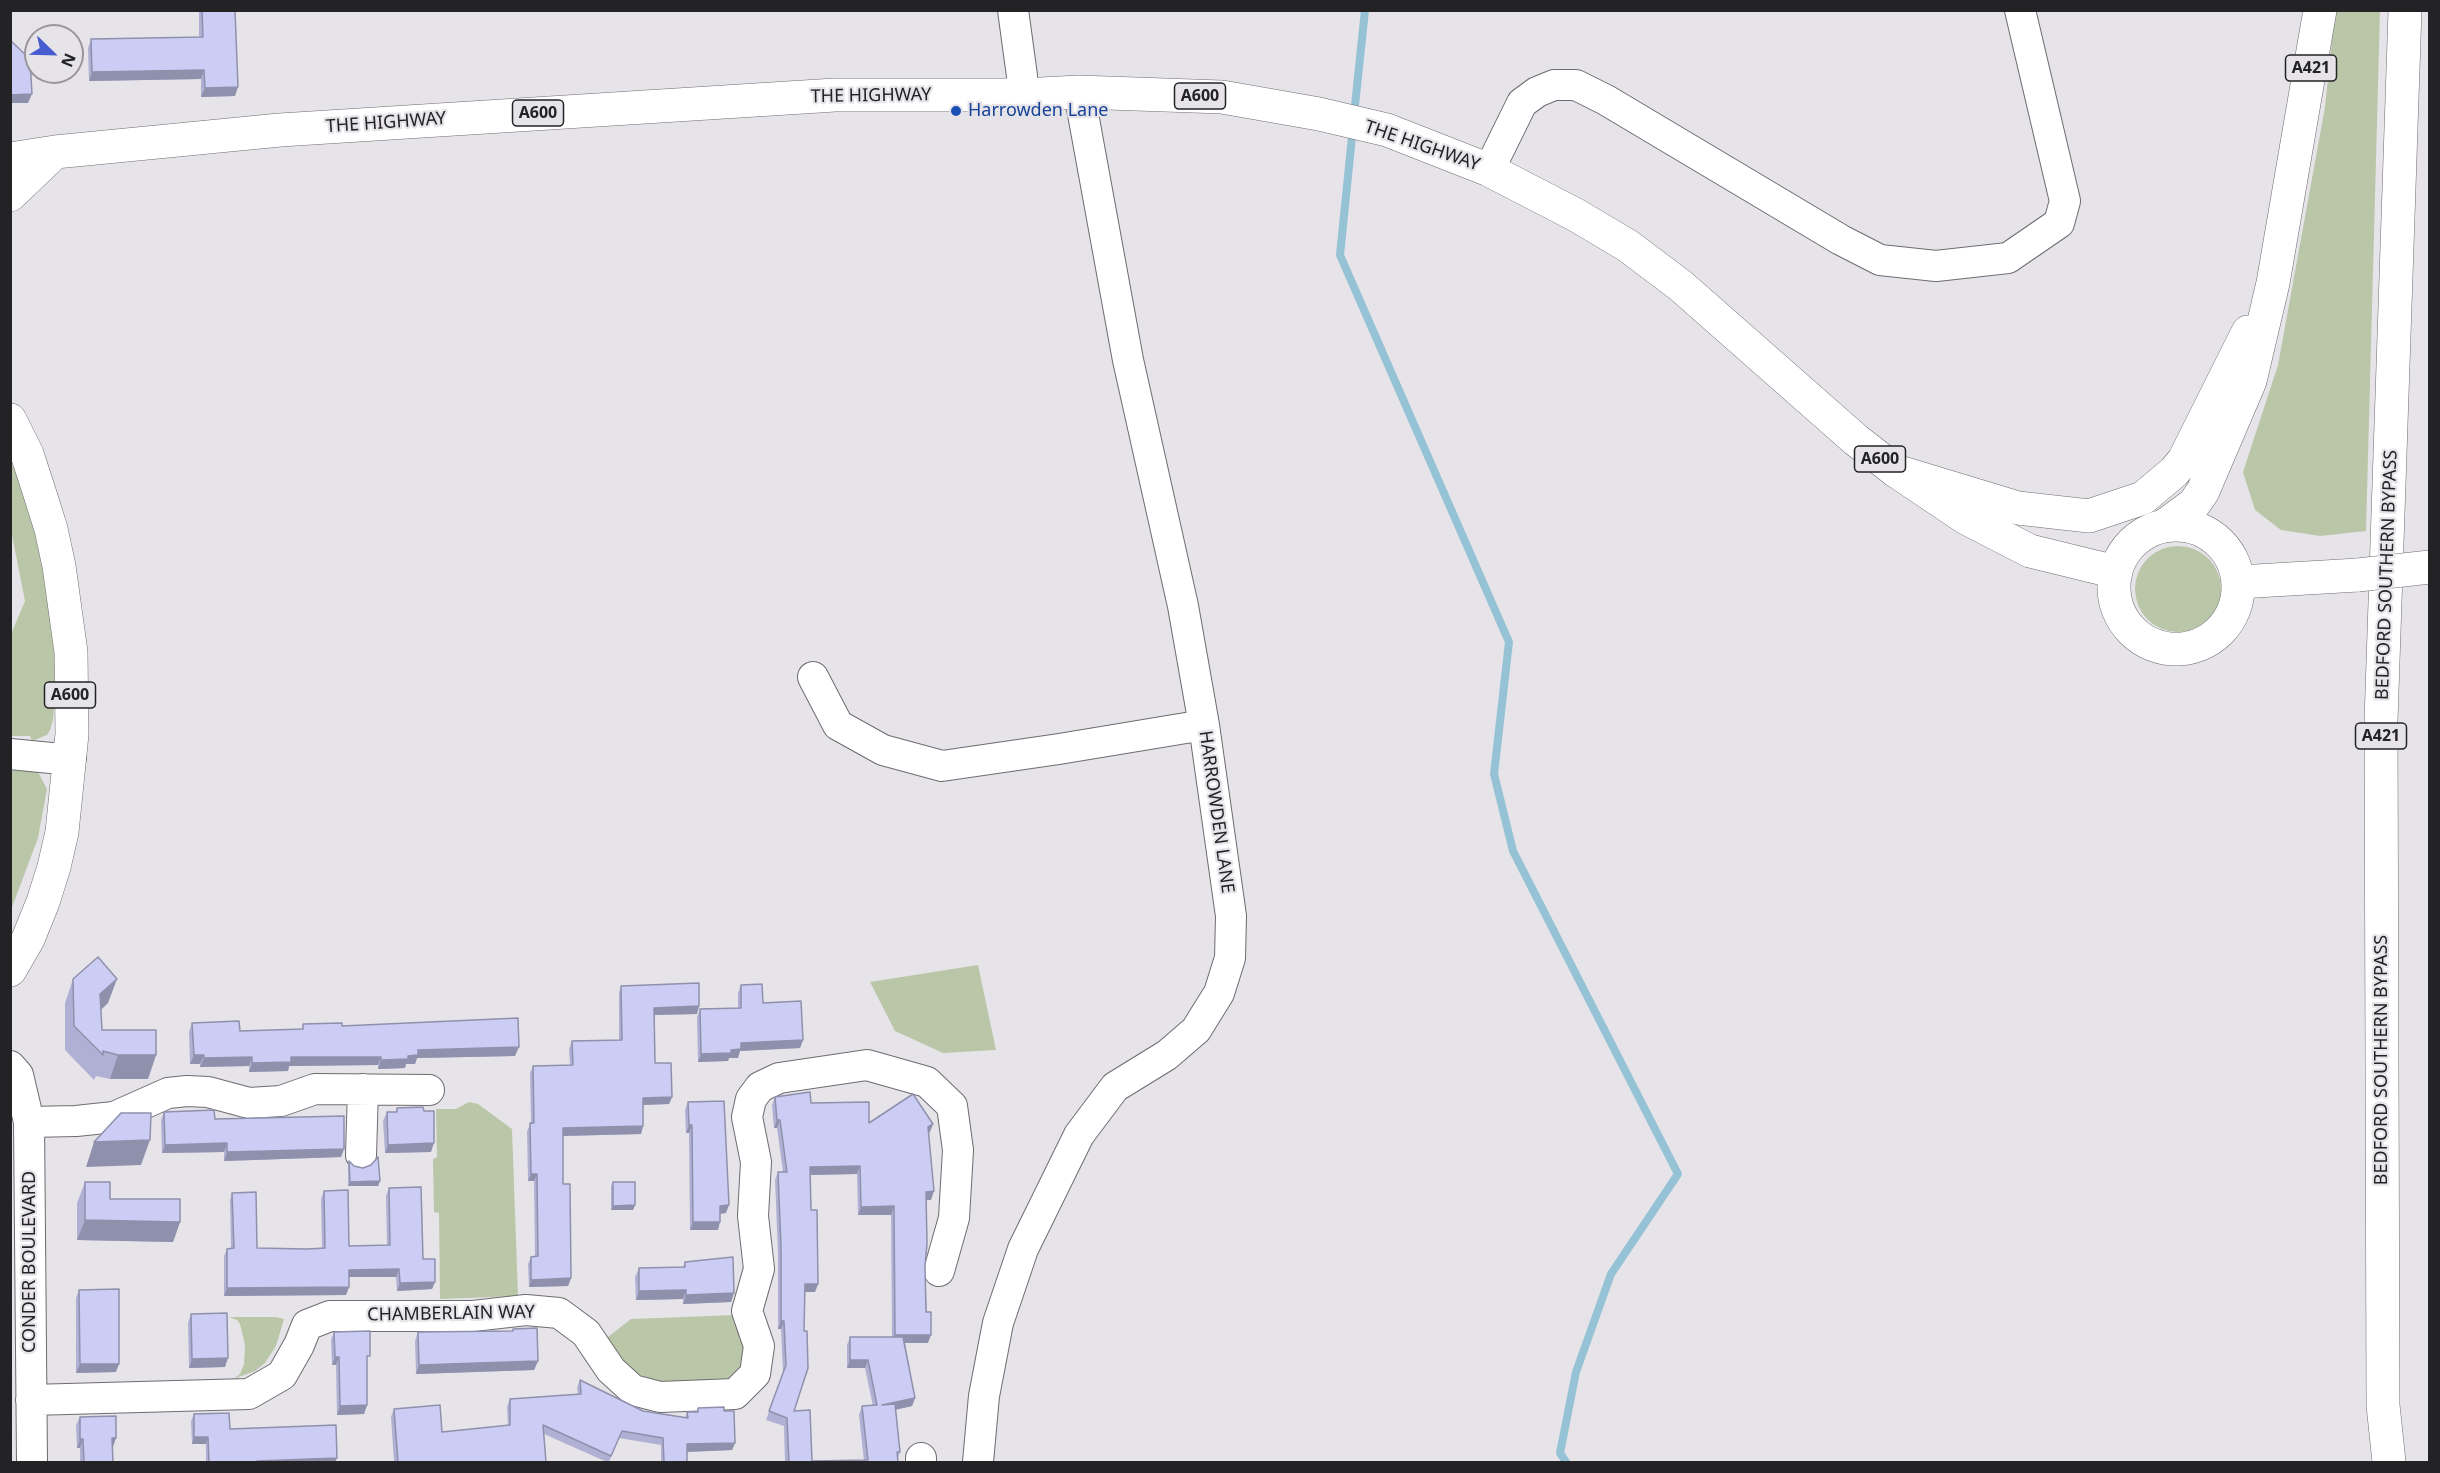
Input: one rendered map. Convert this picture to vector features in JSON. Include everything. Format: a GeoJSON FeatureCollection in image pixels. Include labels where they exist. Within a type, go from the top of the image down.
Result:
{"type":"FeatureCollection","features":[{"type":"Feature","properties":{"kind":"main road","name":"A421"},"geometry":{"type":"LineString","coordinates":[[2164,526],[2194,504],[2203,491],[2250,381],[2273,283],[2320,10]]}},
{"type":"Feature","properties":{"kind":"main road","name":"BEDFORD SOUTHERN BYPASS"},"geometry":{"type":"LineString","coordinates":[[2389,1462],[2383,1393],[2381,720],[2405,10]]}},
{"type":"Feature","properties":{"kind":"main road","name":"THE HIGHWAY"},"geometry":{"type":"LineString","coordinates":[[10,159],[55,152],[292,129],[835,94],[1022,95],[1079,92],[1222,97],[1319,114],[1387,130],[1489,170],[1576,215],[1628,246],[1682,286],[1856,440],[1896,471]]}},
{"type":"Feature","properties":{"kind":"main road"},"geometry":{"type":"LineString","coordinates":[[10,195],[55,152]]}},
{"type":"Feature","properties":{"kind":"main road","name":"A421"},"geometry":{"type":"LineString","coordinates":[[1896,471],[2018,508],[2088,516],[2143,498],[2174,472],[2184,460],[2273,283]]}},
{"type":"Feature","properties":{"kind":"main road","name":"A600"},"geometry":{"type":"LineString","coordinates":[[10,420],[27,454],[51,529],[66,606],[71,652],[71,757],[62,832],[44,902],[28,939],[10,970]]}},
{"type":"Feature","properties":{"kind":"main road","name":"A600"},"geometry":{"type":"LineString","coordinates":[[1896,471],[1966,518],[2030,551],[2116,572]]}},
{"type":"Feature","properties":{"kind":"main road"},"geometry":{"type":"LineString","coordinates":[[2185,525],[2205,531],[2222,544],[2233,561],[2239,582],[2237,603],[2227,623],[2220,631],[2212,638],[2193,647],[2171,649],[2150,644],[2133,632],[2120,614],[2114,593],[2116,572],[2122,555],[2133,542],[2148,531],[2164,526],[2185,525]]}},
{"type":"Feature","properties":{"kind":"main road"},"geometry":{"type":"LineString","coordinates":[[2239,582],[2358,575],[2430,567]]}},
{"type":"Feature","properties":{"kind":"street"},"geometry":{"type":"LineString","coordinates":[[1012,10],[1022,76],[1022,95]]}},
{"type":"Feature","properties":{"kind":"street"},"geometry":{"type":"LineString","coordinates":[[1489,170],[1522,103],[1537,92],[1554,85],[1576,85],[1606,100],[1831,234],[1880,260],[1936,266],[2008,258],[2059,223],[2065,201],[2020,10]]}},
{"type":"Feature","properties":{"kind":"street","name":"HARROWDEN LANE"},"geometry":{"type":"LineString","coordinates":[[978,1462],[984,1396],[998,1323],[1023,1249],[1074,1145],[1115,1087],[1167,1055],[1196,1030],[1219,993],[1230,958],[1231,916],[1204,725],[1183,606],[1128,360],[1079,92]]}},
{"type":"Feature","properties":{"kind":"street"},"geometry":{"type":"LineString","coordinates":[[813,677],[837,725],[883,750],[942,766],[1059,750],[1204,725]]}},
{"type":"Feature","properties":{"kind":"street"},"geometry":{"type":"LineString","coordinates":[[10,754],[51,758],[71,757]]}},
{"type":"Feature","properties":{"kind":"street","name":"CHAMBERLAIN WAY"},"geometry":{"type":"LineString","coordinates":[[31,1400],[249,1394],[282,1375],[299,1345],[306,1324],[330,1316],[473,1316],[526,1310],[559,1313],[586,1333],[611,1370],[633,1390],[660,1397],[735,1394],[755,1374],[759,1346],[747,1311],[759,1269],[753,1216],[756,1161],[747,1117],[751,1099],[760,1087],[779,1078],[867,1065],[927,1082],[952,1106],[966,1219],[939,1271]]}},
{"type":"Feature","properties":{"kind":"street","name":"CONDER BOULEVARD"},"geometry":{"type":"LineString","coordinates":[[10,1066],[18,1075],[29,1122],[20,1274],[31,1400],[32,1462]]}},
{"type":"Feature","properties":{"kind":"street"},"geometry":{"type":"LineString","coordinates":[[29,1122],[114,1117],[168,1093],[187,1090],[208,1092],[249,1103],[280,1101],[315,1089],[429,1090]]}},
{"type":"Feature","properties":{"kind":"street"},"geometry":{"type":"LineString","coordinates":[[361,1155],[363,1089]]}},
{"type":"Feature","properties":{"kind":"green space"},"geometry":{"type":"Polygon","coordinates":[[[2335,11],[2380,11],[2366,531],[2320,536],[2281,530],[2255,510],[2243,472],[2278,365],[2325,107],[2335,11]]]}},
{"type":"Feature","properties":{"kind":"green space"},"geometry":{"type":"Polygon","coordinates":[[[10,461],[37,514],[57,662],[53,720],[50,730],[47,735],[32,741],[30,736],[11,736],[11,634],[25,601],[11,530],[10,461]]]}},
{"type":"Feature","properties":{"kind":"green space"},"geometry":{"type":"Polygon","coordinates":[[[2178,546],[2202,553],[2214,565],[2221,589],[2214,613],[2202,625],[2178,632],[2154,625],[2142,613],[2135,589],[2142,565],[2154,553],[2178,546]]]}},
{"type":"Feature","properties":{"kind":"green space"},"geometry":{"type":"Polygon","coordinates":[[[30,768],[38,772],[47,789],[38,838],[11,910],[11,772],[15,769],[30,768]]]}},
{"type":"Feature","properties":{"kind":"green space"},"geometry":{"type":"Polygon","coordinates":[[[978,965],[996,1050],[943,1053],[895,1031],[870,982],[978,965]]]}},
{"type":"Feature","properties":{"kind":"green space"},"geometry":{"type":"Polygon","coordinates":[[[469,1102],[478,1104],[512,1129],[518,1296],[440,1299],[439,1213],[434,1212],[433,1159],[437,1157],[436,1109],[456,1109],[469,1102]]]}},
{"type":"Feature","properties":{"kind":"green space"},"geometry":{"type":"Polygon","coordinates":[[[735,1315],[744,1350],[744,1360],[734,1376],[724,1380],[672,1386],[658,1382],[640,1375],[626,1364],[604,1340],[631,1319],[735,1315]]]}},
{"type":"Feature","properties":{"kind":"green space"},"geometry":{"type":"Polygon","coordinates":[[[229,1317],[284,1319],[276,1346],[265,1363],[255,1371],[233,1379],[240,1374],[244,1364],[245,1345],[240,1324],[229,1317]]]}},
{"type":"Feature","properties":{"kind":"building"},"geometry":{"type":"Polygon","coordinates":[[[202,10],[235,10],[238,87],[205,88],[204,70],[92,72],[91,39],[203,37],[202,10]]]}},
{"type":"Feature","properties":{"kind":"building"},"geometry":{"type":"Polygon","coordinates":[[[10,40],[24,53],[24,84],[31,84],[32,94],[10,95],[10,40]]]}},
{"type":"Feature","properties":{"kind":"building"},"geometry":{"type":"Polygon","coordinates":[[[98,957],[117,979],[100,994],[102,1030],[156,1030],[156,1055],[118,1055],[103,1051],[103,1055],[74,1026],[73,979],[98,957]]]}},
{"type":"Feature","properties":{"kind":"building"},"geometry":{"type":"Polygon","coordinates":[[[699,983],[699,1006],[654,1008],[655,1063],[671,1063],[672,1097],[643,1098],[643,1126],[563,1128],[563,1184],[570,1184],[571,1278],[531,1280],[531,1257],[538,1256],[537,1174],[531,1174],[530,1123],[534,1123],[533,1066],[573,1065],[572,1041],[622,1040],[621,986],[699,983]]]}},
{"type":"Feature","properties":{"kind":"building"},"geometry":{"type":"Polygon","coordinates":[[[762,984],[763,1003],[801,1001],[803,1040],[741,1043],[741,1049],[731,1050],[731,1053],[701,1054],[700,1009],[741,1008],[741,985],[762,984]]]}},
{"type":"Feature","properties":{"kind":"building"},"geometry":{"type":"Polygon","coordinates":[[[518,1018],[519,1047],[418,1050],[418,1055],[408,1056],[408,1059],[381,1060],[381,1057],[291,1057],[291,1062],[252,1063],[252,1057],[204,1058],[204,1055],[194,1055],[192,1023],[239,1021],[240,1031],[303,1029],[303,1024],[342,1023],[342,1026],[518,1018]]]}},
{"type":"Feature","properties":{"kind":"building"},"geometry":{"type":"Polygon","coordinates":[[[810,1092],[811,1103],[869,1102],[869,1123],[913,1094],[933,1124],[928,1127],[934,1191],[926,1192],[925,1266],[926,1312],[931,1312],[931,1335],[895,1335],[894,1206],[861,1207],[860,1166],[810,1167],[811,1210],[817,1210],[818,1284],[805,1284],[804,1331],[807,1331],[808,1368],[794,1411],[810,1410],[812,1461],[868,1460],[862,1406],[877,1405],[868,1360],[850,1360],[850,1337],[903,1337],[915,1398],[882,1405],[895,1404],[900,1452],[897,1452],[898,1462],[789,1462],[787,1418],[769,1411],[786,1365],[784,1321],[781,1321],[778,1172],[787,1172],[775,1097],[810,1092]]]}},
{"type":"Feature","properties":{"kind":"building"},"geometry":{"type":"Polygon","coordinates":[[[724,1101],[729,1205],[720,1206],[720,1222],[693,1222],[692,1125],[689,1125],[688,1102],[724,1101]]]}},
{"type":"Feature","properties":{"kind":"building"},"geometry":{"type":"Polygon","coordinates":[[[423,1107],[424,1111],[434,1111],[434,1143],[388,1145],[387,1112],[397,1112],[397,1108],[423,1107]]]}},
{"type":"Feature","properties":{"kind":"building"},"geometry":{"type":"Polygon","coordinates":[[[214,1110],[215,1119],[344,1116],[344,1149],[227,1152],[227,1143],[165,1145],[164,1112],[214,1110]]]}},
{"type":"Feature","properties":{"kind":"building"},"geometry":{"type":"Polygon","coordinates":[[[121,1113],[151,1113],[150,1140],[94,1142],[121,1113]]]}},
{"type":"Feature","properties":{"kind":"building"},"geometry":{"type":"Polygon","coordinates":[[[378,1157],[380,1181],[350,1182],[349,1161],[354,1166],[363,1168],[371,1165],[378,1157]]]}},
{"type":"Feature","properties":{"kind":"building"},"geometry":{"type":"Polygon","coordinates":[[[85,1182],[110,1182],[110,1199],[180,1199],[180,1222],[85,1220],[85,1182]]]}},
{"type":"Feature","properties":{"kind":"building"},"geometry":{"type":"Polygon","coordinates":[[[613,1182],[635,1182],[635,1205],[613,1206],[613,1182]]]}},
{"type":"Feature","properties":{"kind":"building"},"geometry":{"type":"Polygon","coordinates":[[[421,1187],[423,1259],[435,1259],[435,1282],[400,1283],[399,1269],[349,1270],[349,1287],[227,1288],[227,1249],[234,1248],[232,1193],[256,1192],[257,1248],[307,1249],[325,1248],[324,1191],[348,1190],[349,1246],[390,1245],[389,1188],[421,1187]]]}},
{"type":"Feature","properties":{"kind":"building"},"geometry":{"type":"Polygon","coordinates":[[[733,1257],[734,1293],[686,1295],[686,1290],[639,1291],[639,1268],[685,1267],[685,1262],[733,1257]]]}},
{"type":"Feature","properties":{"kind":"building"},"geometry":{"type":"Polygon","coordinates":[[[119,1289],[119,1364],[80,1364],[79,1290],[119,1289]]]}},
{"type":"Feature","properties":{"kind":"building"},"geometry":{"type":"Polygon","coordinates":[[[227,1313],[228,1358],[192,1359],[191,1314],[227,1313]]]}},
{"type":"Feature","properties":{"kind":"building"},"geometry":{"type":"Polygon","coordinates":[[[537,1328],[538,1361],[419,1365],[418,1332],[513,1331],[513,1329],[537,1328]]]}},
{"type":"Feature","properties":{"kind":"building"},"geometry":{"type":"Polygon","coordinates":[[[370,1331],[370,1356],[367,1356],[367,1405],[340,1406],[339,1357],[335,1357],[334,1332],[370,1331]]]}},
{"type":"Feature","properties":{"kind":"building"},"geometry":{"type":"Polygon","coordinates":[[[580,1380],[643,1411],[688,1418],[687,1412],[698,1412],[698,1408],[724,1407],[724,1411],[734,1411],[735,1443],[687,1444],[687,1462],[664,1462],[663,1438],[622,1431],[611,1456],[543,1425],[546,1462],[398,1462],[394,1409],[440,1405],[442,1432],[510,1425],[510,1399],[581,1394],[580,1380]]]}},
{"type":"Feature","properties":{"kind":"building"},"geometry":{"type":"Polygon","coordinates":[[[229,1413],[230,1429],[336,1425],[337,1458],[209,1462],[208,1437],[194,1437],[194,1414],[229,1413]]]}},
{"type":"Feature","properties":{"kind":"building"},"geometry":{"type":"Polygon","coordinates":[[[116,1416],[116,1438],[112,1438],[113,1462],[84,1462],[83,1439],[80,1439],[80,1417],[116,1416]]]}},
{"type":"Feature","properties":{"kind":"waterway"},"geometry":{"type":"LineString","coordinates":[[1354,115],[1365,10]]}},
{"type":"Feature","properties":{"kind":"waterway"},"geometry":{"type":"LineString","coordinates":[[1353,127],[1340,255],[1509,642],[1494,774],[1513,851],[1678,1174],[1611,1274],[1576,1372],[1560,1453],[1566,1462]]}},
{"type":"Feature","properties":{"kind":"place","name":"Harrowden Lane"},"geometry":{"type":"Point","coordinates":[956,111]}}]}
